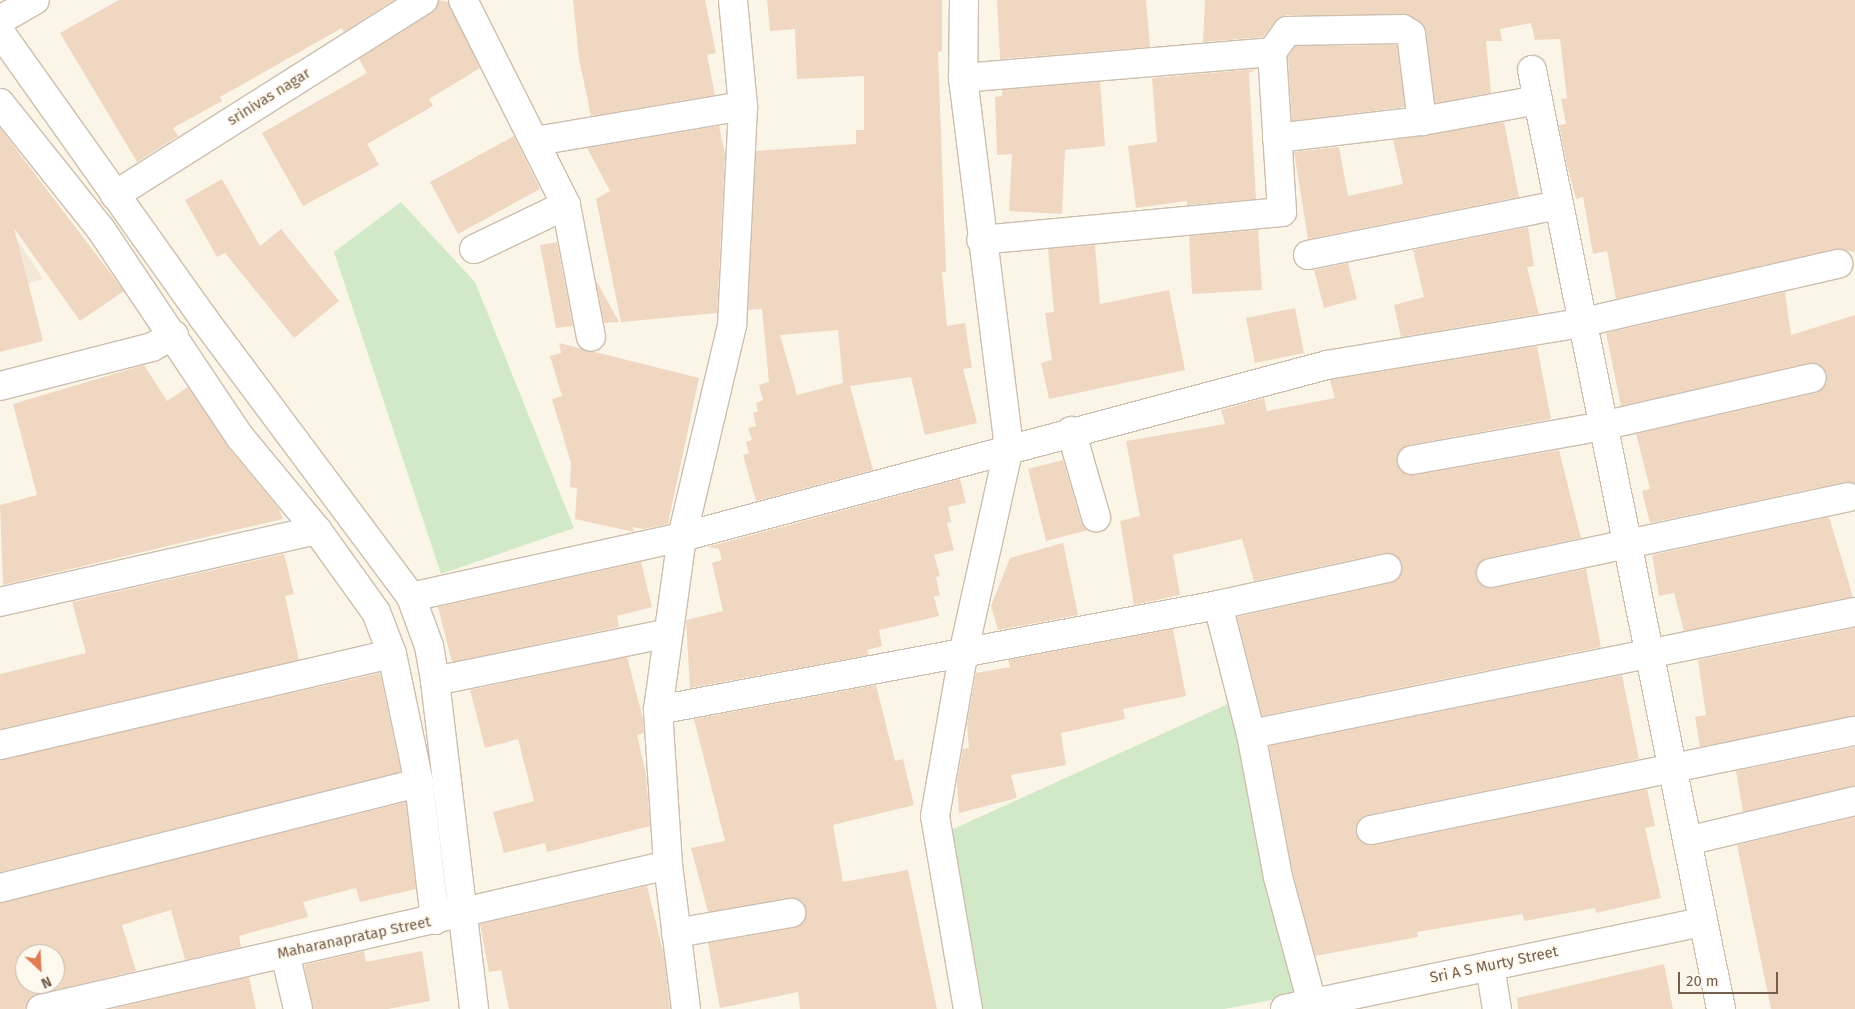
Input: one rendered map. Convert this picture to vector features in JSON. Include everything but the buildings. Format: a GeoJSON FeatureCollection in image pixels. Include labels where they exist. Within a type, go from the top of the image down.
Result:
{"type":"FeatureCollection","features":[{"type":"Feature","properties":{"kind":"street"},"geometry":{"type":"LineString","coordinates":[[0,20],[35,0]]}},
{"type":"Feature","properties":{"kind":"street","name":"srinivas nagar"},"geometry":{"type":"LineString","coordinates":[[115,195],[423,0]]}},
{"type":"Feature","properties":{"kind":"street"},"geometry":{"type":"LineString","coordinates":[[463,0],[536,141],[566,206],[590,336]]}},
{"type":"Feature","properties":{"kind":"street"},"geometry":{"type":"LineString","coordinates":[[686,1009],[668,864],[658,710],[682,537],[732,325],[742,106],[733,0]]}},
{"type":"Feature","properties":{"kind":"street"},"geometry":{"type":"LineString","coordinates":[[964,0],[963,78],[981,240],[1009,447],[964,650],[935,816],[968,1009]]}},
{"type":"Feature","properties":{"kind":"street"},"geometry":{"type":"LineString","coordinates":[[981,240],[1282,212],[1272,52],[1287,31],[1403,29],[1411,34],[1422,122]]}},
{"type":"Feature","properties":{"kind":"street"},"geometry":{"type":"LineString","coordinates":[[0,32],[115,195],[412,597],[429,646],[435,681],[474,1009]]}},
{"type":"Feature","properties":{"kind":"street"},"geometry":{"type":"LineString","coordinates":[[963,78],[1272,52]]}},
{"type":"Feature","properties":{"kind":"street"},"geometry":{"type":"LineString","coordinates":[[1532,70],[1580,323],[1628,543],[1721,1009]]}},
{"type":"Feature","properties":{"kind":"street"},"geometry":{"type":"LineString","coordinates":[[1277,138],[1422,122],[1538,100]]}},
{"type":"Feature","properties":{"kind":"street"},"geometry":{"type":"LineString","coordinates":[[0,103],[102,231],[174,335],[240,437],[316,530],[376,612],[392,654],[419,783],[435,920]]}},
{"type":"Feature","properties":{"kind":"street"},"geometry":{"type":"LineString","coordinates":[[536,141],[742,106]]}},
{"type":"Feature","properties":{"kind":"street"},"geometry":{"type":"LineString","coordinates":[[1308,255],[1558,205]]}},
{"type":"Feature","properties":{"kind":"street"},"geometry":{"type":"LineString","coordinates":[[474,249],[566,206]]}},
{"type":"Feature","properties":{"kind":"street"},"geometry":{"type":"LineString","coordinates":[[412,597],[682,537],[1009,447],[1327,365],[1580,323],[1838,264]]}},
{"type":"Feature","properties":{"kind":"street"},"geometry":{"type":"LineString","coordinates":[[0,386],[152,347],[174,335]]}},
{"type":"Feature","properties":{"kind":"street"},"geometry":{"type":"LineString","coordinates":[[1412,460],[1602,426],[1812,378]]}},
{"type":"Feature","properties":{"kind":"street"},"geometry":{"type":"LineString","coordinates":[[1071,431],[1096,517]]}},
{"type":"Feature","properties":{"kind":"street"},"geometry":{"type":"LineString","coordinates":[[1491,573],[1848,496]]}},
{"type":"Feature","properties":{"kind":"street"},"geometry":{"type":"LineString","coordinates":[[0,602],[316,530]]}},
{"type":"Feature","properties":{"kind":"street"},"geometry":{"type":"LineString","coordinates":[[658,710],[964,650],[1218,605],[1387,568]]}},
{"type":"Feature","properties":{"kind":"street"},"geometry":{"type":"LineString","coordinates":[[1218,605],[1251,734],[1278,877],[1312,1003]]}},
{"type":"Feature","properties":{"kind":"street"},"geometry":{"type":"LineString","coordinates":[[1251,734],[1650,655],[1855,612]]}},
{"type":"Feature","properties":{"kind":"street"},"geometry":{"type":"LineString","coordinates":[[435,681],[668,633]]}},
{"type":"Feature","properties":{"kind":"street"},"geometry":{"type":"LineString","coordinates":[[0,745],[392,654]]}},
{"type":"Feature","properties":{"kind":"street"},"geometry":{"type":"LineString","coordinates":[[1371,830],[1855,731]]}},
{"type":"Feature","properties":{"kind":"street"},"geometry":{"type":"LineString","coordinates":[[0,888],[419,783]]}},
{"type":"Feature","properties":{"kind":"street"},"geometry":{"type":"LineString","coordinates":[[1687,841],[1855,801]]}},
{"type":"Feature","properties":{"kind":"street","name":"Maharanapratap Street"},"geometry":{"type":"LineString","coordinates":[[41,1009],[285,953],[463,915],[668,864]]}},
{"type":"Feature","properties":{"kind":"street"},"geometry":{"type":"LineString","coordinates":[[676,933],[791,913]]}},
{"type":"Feature","properties":{"kind":"street","name":"Sri A S Murty Street"},"geometry":{"type":"LineString","coordinates":[[1285,1009],[1703,922]]}},
{"type":"Feature","properties":{"kind":"street"},"geometry":{"type":"LineString","coordinates":[[285,953],[298,1009]]}},
{"type":"Feature","properties":{"kind":"street"},"geometry":{"type":"LineString","coordinates":[[1490,966],[1497,1009]]}},
{"type":"Feature","properties":{"kind":"shaded area"},"geometry":{"type":"Polygon","coordinates":[[[0,213],[43,279],[0,291],[0,213]]]}},
{"type":"Feature","properties":{"kind":"green space"},"geometry":{"type":"Polygon","coordinates":[[[401,202],[475,282],[574,528],[441,574],[334,252],[401,202]]]}},
{"type":"Feature","properties":{"kind":"green space"},"geometry":{"type":"Polygon","coordinates":[[[1230,703],[1298,995],[1224,1009],[981,1009],[951,830],[1230,703]]]}}]}
